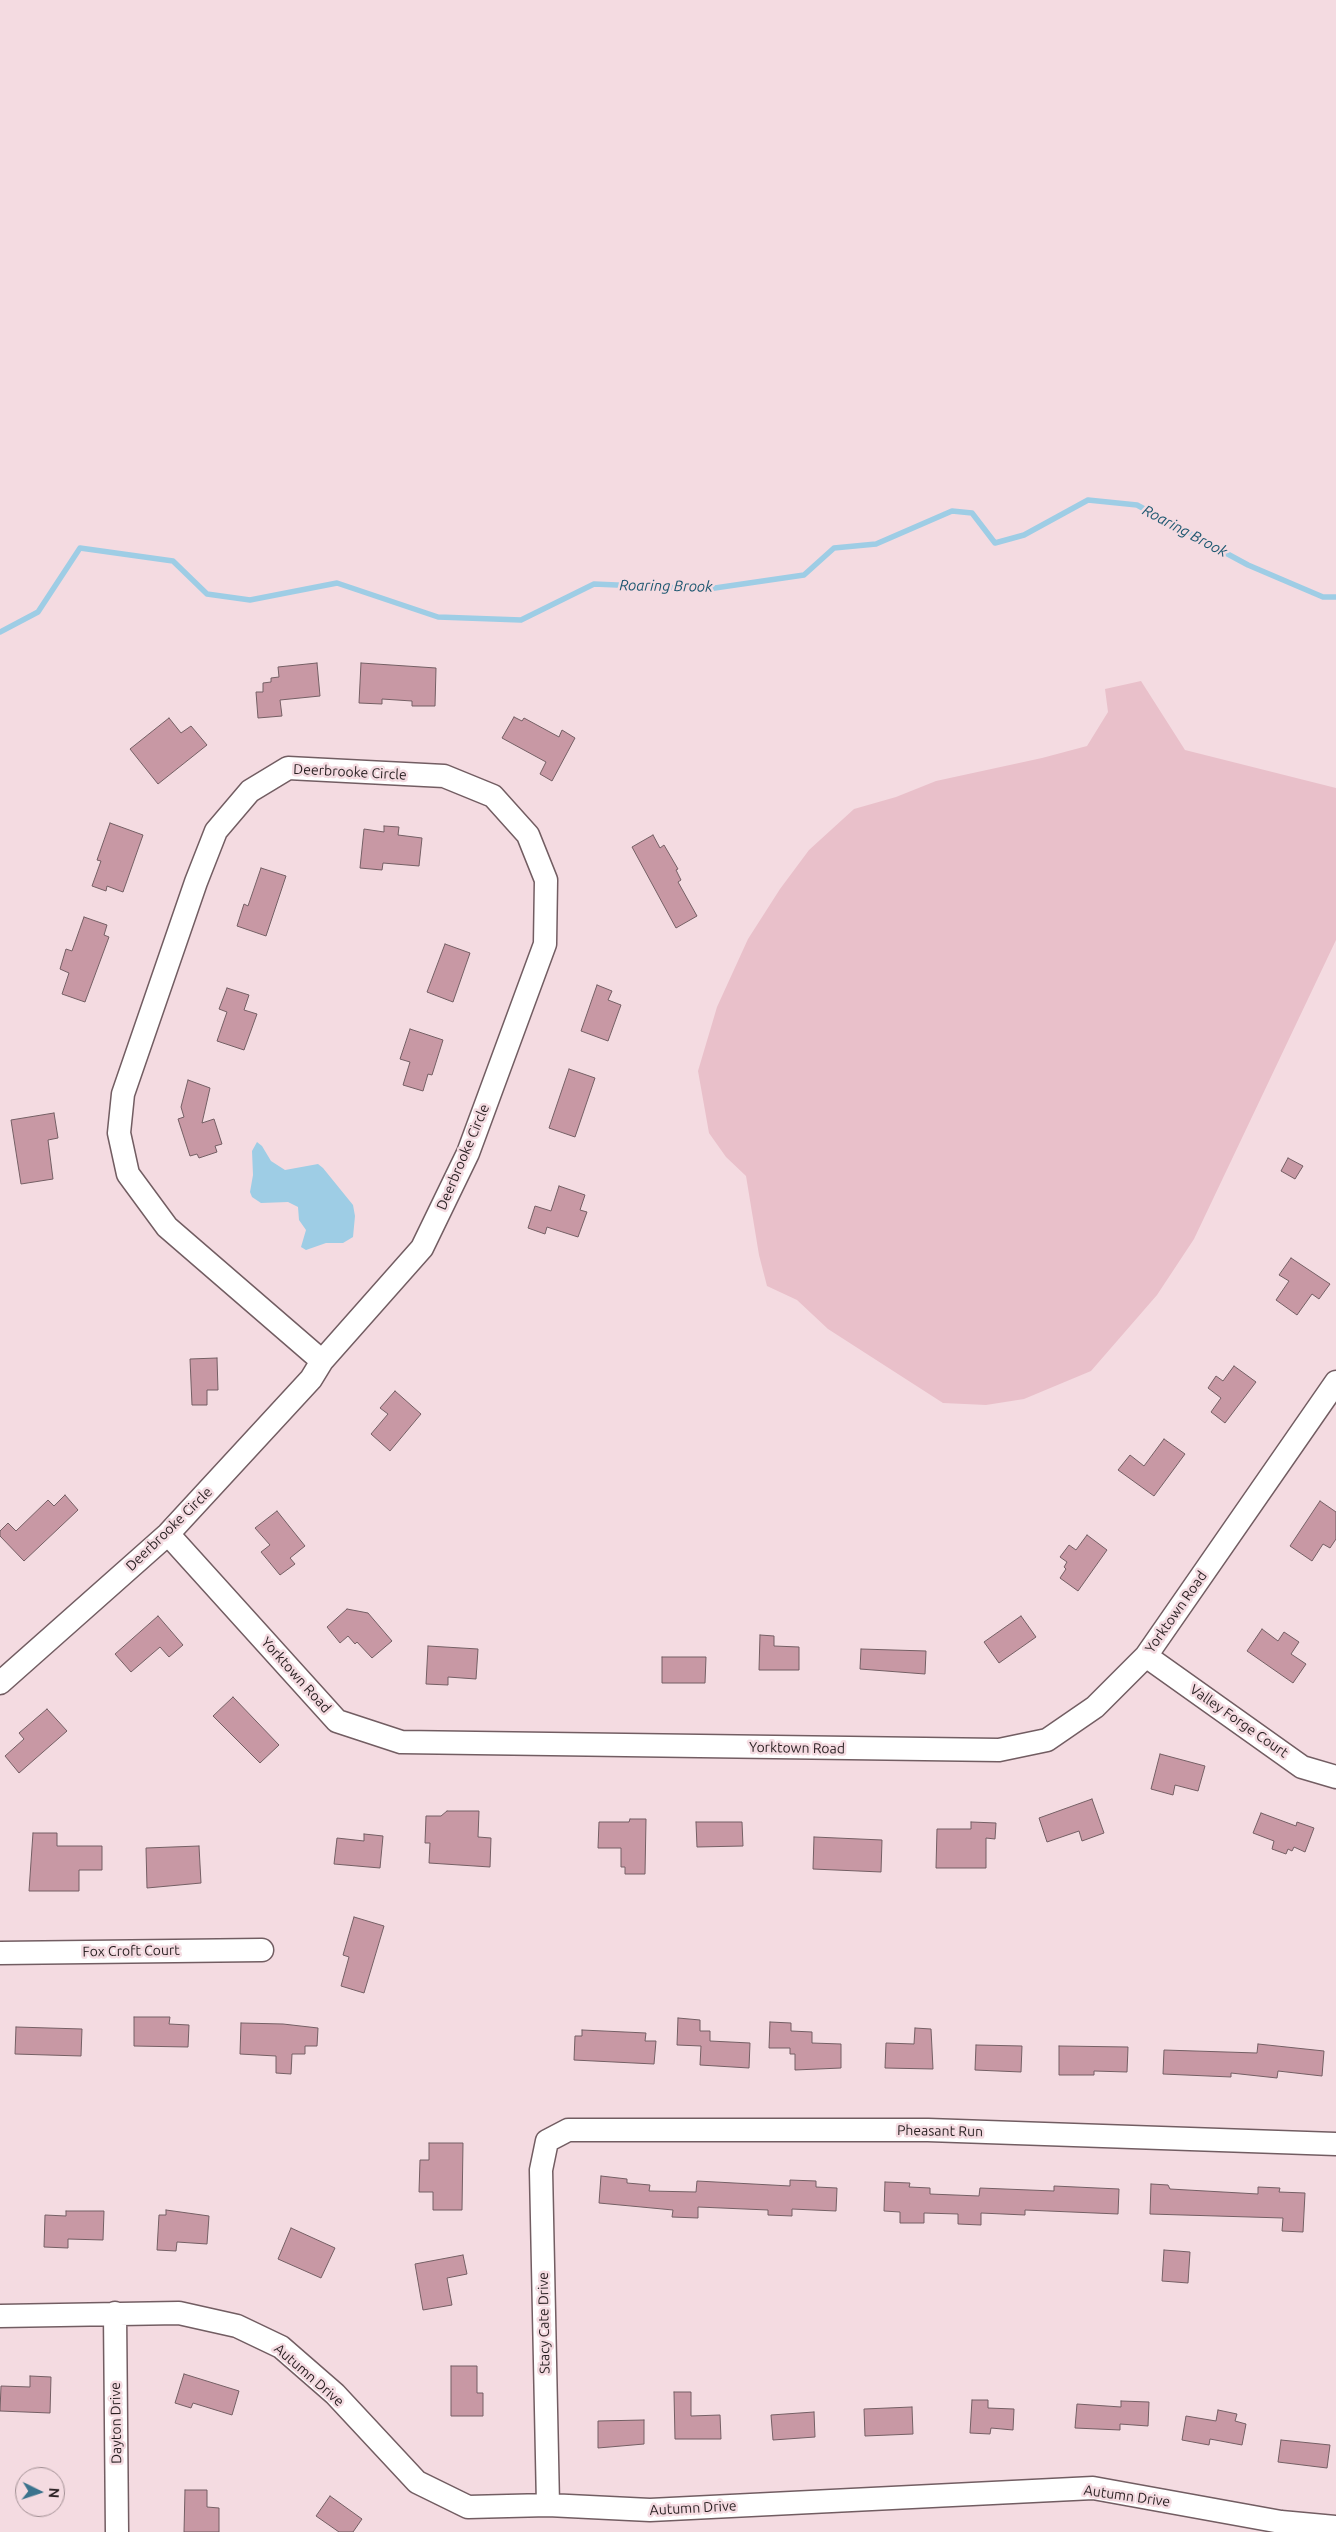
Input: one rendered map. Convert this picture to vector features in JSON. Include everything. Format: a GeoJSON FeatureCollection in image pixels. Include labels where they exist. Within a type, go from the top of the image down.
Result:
{"type":"FeatureCollection","features":[{"type":"Feature","properties":{"kind":"street","name":"Deerbrooke Circle"},"geometry":{"type":"LineString","coordinates":[[0,1682],[168,1534],[311,1379],[322,1361],[422,1248],[468,1153],[545,944],[546,880],[528,834],[493,796],[444,776],[288,768],[250,791],[216,832],[196,882],[123,1094],[119,1133],[128,1174],[166,1227],[322,1361]]}},
{"type":"Feature","properties":{"kind":"street","name":"Yorktown Road"},"geometry":{"type":"LineString","coordinates":[[168,1534],[337,1721],[401,1742],[999,1750],[1047,1740],[1095,1707],[1146,1656],[1336,1382]]}},
{"type":"Feature","properties":{"kind":"street","name":"Valley Forge Court"},"geometry":{"type":"LineString","coordinates":[[1146,1656],[1302,1766],[1336,1777]]}},
{"type":"Feature","properties":{"kind":"street","name":"Fox Croft Court"},"geometry":{"type":"LineString","coordinates":[[0,1953],[262,1950]]}},
{"type":"Feature","properties":{"kind":"street","name":"Pheasant Run"},"geometry":{"type":"LineString","coordinates":[[547,2141],[568,2130],[928,2130],[1336,2144]]}},
{"type":"Feature","properties":{"kind":"street","name":"Stacy Cate Drive"},"geometry":{"type":"LineString","coordinates":[[547,2141],[541,2170],[548,2505]]}},
{"type":"Feature","properties":{"kind":"street","name":"Dayton Drive"},"geometry":{"type":"LineString","coordinates":[[115,2313],[117,2532]]}},
{"type":"Feature","properties":{"kind":"street","name":"Autumn Drive"},"geometry":{"type":"LineString","coordinates":[[0,2316],[179,2313],[237,2326],[281,2347],[321,2382],[417,2482],[468,2507],[548,2505],[650,2510],[1093,2488],[1281,2522],[1336,2527]]}},
{"type":"Feature","properties":{"kind":"shaded area"},"geometry":{"type":"Polygon","coordinates":[[[1141,681],[1185,750],[1336,788],[1336,940],[1194,1239],[1157,1295],[1091,1371],[1024,1399],[986,1405],[943,1403],[828,1329],[797,1300],[767,1286],[759,1255],[746,1176],[726,1157],[709,1133],[698,1071],[717,1007],[748,939],[780,889],[809,850],[854,809],[896,797],[936,781],[1042,758],[1087,746],[1108,712],[1105,689],[1141,681]]]}},
{"type":"Feature","properties":{"kind":"water"},"geometry":{"type":"Polygon","coordinates":[[[257,1142],[262,1146],[271,1161],[285,1170],[318,1164],[323,1168],[353,1205],[355,1216],[353,1237],[343,1243],[326,1243],[306,1250],[301,1247],[306,1230],[299,1220],[298,1207],[288,1202],[261,1203],[252,1197],[250,1192],[253,1175],[252,1151],[257,1142]]]}},
{"type":"Feature","properties":{"kind":"building"},"geometry":{"type":"Polygon","coordinates":[[[317,663],[320,696],[280,700],[282,716],[258,718],[256,692],[263,692],[263,683],[271,682],[271,678],[279,677],[278,667],[317,663]]]}},
{"type":"Feature","properties":{"kind":"building"},"geometry":{"type":"Polygon","coordinates":[[[361,663],[436,668],[435,706],[412,706],[412,701],[382,699],[382,704],[359,703],[361,663]]]}},
{"type":"Feature","properties":{"kind":"building"},"geometry":{"type":"Polygon","coordinates":[[[514,717],[522,721],[524,718],[559,737],[562,730],[575,738],[552,781],[540,774],[546,762],[502,738],[514,717]]]}},
{"type":"Feature","properties":{"kind":"building"},"geometry":{"type":"Polygon","coordinates":[[[169,718],[181,733],[191,726],[207,745],[158,784],[130,749],[169,718]]]}},
{"type":"Feature","properties":{"kind":"building"},"geometry":{"type":"Polygon","coordinates":[[[110,823],[143,835],[123,892],[107,886],[106,891],[92,886],[101,861],[97,860],[110,823]]]}},
{"type":"Feature","properties":{"kind":"building"},"geometry":{"type":"Polygon","coordinates":[[[384,826],[399,827],[398,835],[422,838],[419,866],[383,863],[382,870],[360,868],[364,829],[384,832],[384,826]]]}},
{"type":"Feature","properties":{"kind":"building"},"geometry":{"type":"Polygon","coordinates":[[[653,835],[660,848],[664,845],[678,869],[676,870],[681,880],[678,882],[697,916],[676,928],[632,847],[653,835]]]}},
{"type":"Feature","properties":{"kind":"building"},"geometry":{"type":"Polygon","coordinates":[[[261,868],[286,876],[266,936],[237,926],[244,904],[248,906],[261,868]]]}},
{"type":"Feature","properties":{"kind":"building"},"geometry":{"type":"Polygon","coordinates":[[[84,917],[107,925],[104,935],[109,937],[85,1002],[62,994],[69,973],[60,969],[66,949],[72,951],[84,917]]]}},
{"type":"Feature","properties":{"kind":"building"},"geometry":{"type":"Polygon","coordinates":[[[445,944],[470,953],[453,1002],[427,992],[445,944]]]}},
{"type":"Feature","properties":{"kind":"building"},"geometry":{"type":"Polygon","coordinates":[[[597,985],[612,991],[608,1000],[621,1005],[608,1041],[581,1031],[597,985]]]}},
{"type":"Feature","properties":{"kind":"building"},"geometry":{"type":"Polygon","coordinates":[[[227,988],[249,995],[244,1010],[257,1014],[244,1050],[217,1041],[227,1012],[219,1009],[227,988]]]}},
{"type":"Feature","properties":{"kind":"building"},"geometry":{"type":"Polygon","coordinates":[[[410,1029],[443,1040],[432,1075],[428,1074],[423,1091],[403,1085],[410,1062],[400,1059],[410,1029]]]}},
{"type":"Feature","properties":{"kind":"building"},"geometry":{"type":"Polygon","coordinates":[[[569,1069],[595,1078],[575,1137],[549,1128],[569,1069]]]}},
{"type":"Feature","properties":{"kind":"building"},"geometry":{"type":"Polygon","coordinates":[[[188,1080],[210,1088],[202,1123],[214,1119],[222,1144],[215,1146],[217,1152],[199,1158],[197,1154],[190,1156],[178,1119],[184,1117],[181,1107],[188,1080]]]}},
{"type":"Feature","properties":{"kind":"building"},"geometry":{"type":"Polygon","coordinates":[[[54,1113],[58,1138],[48,1140],[53,1179],[21,1184],[11,1120],[54,1113]]]}},
{"type":"Feature","properties":{"kind":"building"},"geometry":{"type":"Polygon","coordinates":[[[1288,1158],[1303,1166],[1295,1179],[1281,1171],[1288,1158]]]}},
{"type":"Feature","properties":{"kind":"building"},"geometry":{"type":"Polygon","coordinates":[[[559,1186],[585,1195],[580,1210],[587,1212],[578,1237],[547,1227],[545,1234],[528,1228],[535,1206],[551,1211],[559,1186]]]}},
{"type":"Feature","properties":{"kind":"building"},"geometry":{"type":"Polygon","coordinates":[[[1291,1258],[1330,1284],[1319,1299],[1312,1294],[1297,1315],[1276,1300],[1289,1281],[1279,1275],[1291,1258]]]}},
{"type":"Feature","properties":{"kind":"building"},"geometry":{"type":"Polygon","coordinates":[[[217,1358],[218,1390],[207,1390],[207,1405],[192,1405],[190,1359],[217,1358]]]}},
{"type":"Feature","properties":{"kind":"building"},"geometry":{"type":"Polygon","coordinates":[[[1234,1366],[1256,1382],[1225,1423],[1211,1412],[1221,1398],[1208,1388],[1216,1376],[1223,1381],[1234,1366]]]}},
{"type":"Feature","properties":{"kind":"building"},"geometry":{"type":"Polygon","coordinates":[[[395,1391],[421,1414],[390,1451],[371,1434],[388,1414],[380,1408],[395,1391]]]}},
{"type":"Feature","properties":{"kind":"building"},"geometry":{"type":"Polygon","coordinates":[[[1164,1439],[1185,1454],[1154,1496],[1118,1470],[1130,1455],[1144,1466],[1164,1439]]]}},
{"type":"Feature","properties":{"kind":"building"},"geometry":{"type":"Polygon","coordinates":[[[65,1495],[78,1510],[24,1561],[0,1536],[0,1531],[8,1523],[16,1531],[48,1500],[54,1506],[65,1495]]]}},
{"type":"Feature","properties":{"kind":"building"},"geometry":{"type":"Polygon","coordinates":[[[1320,1501],[1336,1512],[1336,1539],[1330,1548],[1323,1544],[1312,1561],[1290,1546],[1320,1501]]]}},
{"type":"Feature","properties":{"kind":"building"},"geometry":{"type":"Polygon","coordinates":[[[277,1511],[305,1546],[290,1558],[295,1564],[280,1575],[261,1552],[270,1545],[255,1528],[277,1511]]]}},
{"type":"Feature","properties":{"kind":"building"},"geometry":{"type":"Polygon","coordinates":[[[1087,1535],[1107,1550],[1078,1591],[1060,1578],[1066,1569],[1064,1567],[1067,1562],[1060,1557],[1069,1545],[1076,1550],[1087,1535]]]}},
{"type":"Feature","properties":{"kind":"building"},"geometry":{"type":"Polygon","coordinates":[[[347,1609],[368,1613],[392,1641],[372,1658],[357,1642],[355,1644],[348,1636],[340,1643],[327,1627],[347,1609]]]}},
{"type":"Feature","properties":{"kind":"building"},"geometry":{"type":"Polygon","coordinates":[[[158,1616],[183,1645],[169,1657],[160,1647],[131,1672],[115,1654],[158,1616]]]}},
{"type":"Feature","properties":{"kind":"building"},"geometry":{"type":"Polygon","coordinates":[[[1021,1616],[1036,1637],[999,1663],[984,1642],[1021,1616]]]}},
{"type":"Feature","properties":{"kind":"building"},"geometry":{"type":"Polygon","coordinates":[[[1262,1629],[1278,1641],[1284,1632],[1299,1642],[1291,1654],[1306,1664],[1293,1683],[1247,1651],[1262,1629]]]}},
{"type":"Feature","properties":{"kind":"building"},"geometry":{"type":"Polygon","coordinates":[[[760,1635],[774,1636],[774,1646],[799,1647],[799,1670],[759,1670],[760,1635]]]}},
{"type":"Feature","properties":{"kind":"building"},"geometry":{"type":"Polygon","coordinates":[[[428,1646],[478,1649],[476,1679],[448,1677],[448,1685],[426,1684],[428,1646]]]}},
{"type":"Feature","properties":{"kind":"building"},"geometry":{"type":"Polygon","coordinates":[[[861,1649],[926,1651],[925,1674],[860,1669],[861,1649]]]}},
{"type":"Feature","properties":{"kind":"building"},"geometry":{"type":"Polygon","coordinates":[[[662,1657],[706,1657],[705,1683],[662,1683],[662,1657]]]}},
{"type":"Feature","properties":{"kind":"building"},"geometry":{"type":"Polygon","coordinates":[[[233,1697],[279,1745],[260,1763],[213,1716],[233,1697]]]}},
{"type":"Feature","properties":{"kind":"building"},"geometry":{"type":"Polygon","coordinates":[[[47,1709],[67,1731],[19,1773],[5,1756],[24,1739],[19,1733],[47,1709]]]}},
{"type":"Feature","properties":{"kind":"building"},"geometry":{"type":"Polygon","coordinates":[[[1160,1754],[1205,1766],[1198,1791],[1175,1785],[1173,1795],[1151,1789],[1160,1754]]]}},
{"type":"Feature","properties":{"kind":"building"},"geometry":{"type":"Polygon","coordinates":[[[1092,1799],[1104,1833],[1082,1841],[1079,1831],[1047,1842],[1039,1818],[1092,1799]]]}},
{"type":"Feature","properties":{"kind":"building"},"geometry":{"type":"Polygon","coordinates":[[[447,1811],[479,1811],[478,1837],[491,1838],[490,1867],[429,1863],[430,1843],[425,1843],[426,1816],[441,1816],[447,1811]]]}},
{"type":"Feature","properties":{"kind":"building"},"geometry":{"type":"Polygon","coordinates":[[[1261,1813],[1296,1826],[1297,1822],[1314,1828],[1305,1852],[1294,1847],[1292,1851],[1288,1849],[1286,1854],[1272,1849],[1274,1841],[1253,1833],[1261,1813]]]}},
{"type":"Feature","properties":{"kind":"building"},"geometry":{"type":"Polygon","coordinates":[[[630,1819],[646,1819],[645,1874],[625,1874],[625,1867],[621,1867],[621,1848],[598,1848],[599,1822],[629,1822],[630,1819]]]}},
{"type":"Feature","properties":{"kind":"building"},"geometry":{"type":"Polygon","coordinates":[[[696,1822],[742,1822],[743,1846],[697,1847],[696,1822]]]}},
{"type":"Feature","properties":{"kind":"building"},"geometry":{"type":"Polygon","coordinates":[[[971,1822],[996,1823],[995,1839],[986,1838],[986,1868],[936,1868],[937,1829],[971,1829],[971,1822]]]}},
{"type":"Feature","properties":{"kind":"building"},"geometry":{"type":"Polygon","coordinates":[[[33,1833],[57,1833],[57,1846],[102,1846],[102,1870],[79,1870],[79,1891],[29,1891],[33,1833]]]}},
{"type":"Feature","properties":{"kind":"building"},"geometry":{"type":"Polygon","coordinates":[[[364,1834],[383,1836],[380,1868],[334,1864],[337,1838],[364,1841],[364,1834]]]}},
{"type":"Feature","properties":{"kind":"building"},"geometry":{"type":"Polygon","coordinates":[[[814,1837],[882,1840],[881,1872],[813,1869],[814,1837]]]}},
{"type":"Feature","properties":{"kind":"building"},"geometry":{"type":"Polygon","coordinates":[[[199,1846],[201,1883],[147,1888],[146,1848],[199,1846]]]}},
{"type":"Feature","properties":{"kind":"building"},"geometry":{"type":"Polygon","coordinates":[[[354,1917],[384,1926],[364,1993],[341,1986],[349,1957],[343,1955],[354,1917]]]}},
{"type":"Feature","properties":{"kind":"building"},"geometry":{"type":"Polygon","coordinates":[[[134,2017],[170,2017],[169,2024],[189,2025],[188,2047],[134,2046],[134,2017]]]}},
{"type":"Feature","properties":{"kind":"building"},"geometry":{"type":"Polygon","coordinates":[[[678,2018],[700,2020],[700,2031],[710,2031],[710,2041],[750,2043],[749,2068],[700,2065],[701,2046],[677,2045],[678,2018]]]}},
{"type":"Feature","properties":{"kind":"building"},"geometry":{"type":"Polygon","coordinates":[[[770,2022],[791,2023],[791,2031],[812,2032],[812,2043],[841,2044],[841,2068],[795,2070],[795,2054],[790,2054],[790,2048],[769,2048],[770,2022]]]}},
{"type":"Feature","properties":{"kind":"building"},"geometry":{"type":"Polygon","coordinates":[[[241,2023],[283,2024],[318,2028],[317,2046],[305,2046],[305,2054],[292,2054],[291,2074],[276,2073],[276,2056],[240,2054],[241,2023]]]}},
{"type":"Feature","properties":{"kind":"building"},"geometry":{"type":"Polygon","coordinates":[[[16,2027],[82,2029],[81,2056],[15,2054],[16,2027]]]}},
{"type":"Feature","properties":{"kind":"building"},"geometry":{"type":"Polygon","coordinates":[[[915,2028],[931,2029],[933,2069],[885,2068],[886,2043],[914,2044],[915,2028]]]}},
{"type":"Feature","properties":{"kind":"building"},"geometry":{"type":"Polygon","coordinates":[[[582,2030],[646,2033],[645,2041],[656,2041],[654,2064],[574,2060],[575,2036],[582,2036],[582,2030]]]}},
{"type":"Feature","properties":{"kind":"building"},"geometry":{"type":"Polygon","coordinates":[[[1258,2044],[1324,2051],[1322,2076],[1278,2071],[1277,2078],[1231,2073],[1231,2077],[1163,2074],[1164,2050],[1257,2053],[1258,2044]]]}},
{"type":"Feature","properties":{"kind":"building"},"geometry":{"type":"Polygon","coordinates":[[[976,2045],[1022,2046],[1021,2072],[975,2070],[976,2045]]]}},
{"type":"Feature","properties":{"kind":"building"},"geometry":{"type":"Polygon","coordinates":[[[1059,2046],[1128,2047],[1127,2072],[1094,2071],[1094,2075],[1059,2075],[1059,2046]]]}},
{"type":"Feature","properties":{"kind":"building"},"geometry":{"type":"Polygon","coordinates":[[[429,2143],[463,2143],[462,2210],[433,2210],[433,2192],[419,2192],[420,2160],[429,2160],[429,2143]]]}},
{"type":"Feature","properties":{"kind":"building"},"geometry":{"type":"Polygon","coordinates":[[[601,2176],[627,2179],[627,2183],[650,2185],[649,2191],[696,2192],[697,2181],[790,2186],[790,2180],[816,2181],[816,2187],[837,2188],[836,2211],[792,2209],[792,2216],[768,2215],[768,2210],[698,2207],[698,2218],[672,2217],[673,2210],[599,2203],[601,2176]]]}},
{"type":"Feature","properties":{"kind":"building"},"geometry":{"type":"Polygon","coordinates":[[[885,2182],[910,2183],[909,2187],[930,2188],[930,2194],[979,2196],[980,2188],[1054,2191],[1054,2186],[1119,2189],[1118,2214],[1025,2210],[1025,2215],[981,2213],[981,2225],[958,2224],[958,2214],[924,2213],[924,2223],[900,2223],[900,2212],[884,2211],[885,2182]]]}},
{"type":"Feature","properties":{"kind":"building"},"geometry":{"type":"Polygon","coordinates":[[[1151,2184],[1168,2185],[1170,2189],[1258,2194],[1258,2187],[1280,2188],[1279,2192],[1305,2193],[1303,2232],[1282,2231],[1283,2218],[1150,2214],[1151,2184]]]}},
{"type":"Feature","properties":{"kind":"building"},"geometry":{"type":"Polygon","coordinates":[[[166,2210],[209,2216],[207,2244],[177,2242],[176,2251],[157,2250],[159,2215],[166,2215],[166,2210]]]}},
{"type":"Feature","properties":{"kind":"building"},"geometry":{"type":"Polygon","coordinates":[[[66,2211],[104,2211],[103,2240],[68,2239],[68,2248],[44,2247],[45,2215],[66,2216],[66,2211]]]}},
{"type":"Feature","properties":{"kind":"building"},"geometry":{"type":"Polygon","coordinates":[[[291,2228],[335,2248],[321,2278],[278,2259],[291,2228]]]}},
{"type":"Feature","properties":{"kind":"building"},"geometry":{"type":"Polygon","coordinates":[[[1164,2250],[1190,2252],[1188,2283],[1162,2281],[1164,2250]]]}},
{"type":"Feature","properties":{"kind":"building"},"geometry":{"type":"Polygon","coordinates":[[[463,2255],[467,2274],[447,2278],[452,2305],[423,2310],[415,2264],[463,2255]]]}},
{"type":"Feature","properties":{"kind":"building"},"geometry":{"type":"Polygon","coordinates":[[[451,2366],[477,2366],[477,2393],[483,2393],[483,2416],[451,2416],[451,2366]]]}},
{"type":"Feature","properties":{"kind":"building"},"geometry":{"type":"Polygon","coordinates":[[[184,2374],[239,2391],[232,2415],[193,2403],[191,2408],[175,2403],[184,2374]]]}},
{"type":"Feature","properties":{"kind":"building"},"geometry":{"type":"Polygon","coordinates":[[[30,2376],[51,2377],[50,2413],[0,2411],[1,2386],[30,2387],[30,2376]]]}},
{"type":"Feature","properties":{"kind":"building"},"geometry":{"type":"Polygon","coordinates":[[[674,2392],[691,2392],[691,2416],[720,2415],[721,2439],[675,2439],[674,2392]]]}},
{"type":"Feature","properties":{"kind":"building"},"geometry":{"type":"Polygon","coordinates":[[[972,2400],[988,2400],[988,2408],[1014,2409],[1013,2430],[991,2428],[990,2434],[970,2433],[972,2400]]]}},
{"type":"Feature","properties":{"kind":"building"},"geometry":{"type":"Polygon","coordinates":[[[1121,2401],[1149,2402],[1148,2426],[1120,2424],[1120,2430],[1075,2428],[1077,2404],[1121,2407],[1121,2401]]]}},
{"type":"Feature","properties":{"kind":"building"},"geometry":{"type":"Polygon","coordinates":[[[912,2407],[913,2434],[865,2436],[864,2409],[912,2407]]]}},
{"type":"Feature","properties":{"kind":"building"},"geometry":{"type":"Polygon","coordinates":[[[1218,2410],[1237,2414],[1235,2421],[1246,2424],[1242,2445],[1210,2439],[1209,2445],[1182,2440],[1186,2416],[1216,2421],[1218,2410]]]}},
{"type":"Feature","properties":{"kind":"building"},"geometry":{"type":"Polygon","coordinates":[[[814,2412],[815,2437],[773,2440],[771,2415],[814,2412]]]}},
{"type":"Feature","properties":{"kind":"building"},"geometry":{"type":"Polygon","coordinates":[[[644,2420],[644,2444],[598,2448],[598,2421],[644,2420]]]}},
{"type":"Feature","properties":{"kind":"building"},"geometry":{"type":"Polygon","coordinates":[[[1281,2440],[1330,2445],[1327,2468],[1278,2462],[1281,2440]]]}},
{"type":"Feature","properties":{"kind":"building"},"geometry":{"type":"Polygon","coordinates":[[[185,2490],[207,2490],[207,2507],[219,2508],[219,2532],[184,2532],[185,2490]]]}},
{"type":"Feature","properties":{"kind":"building"},"geometry":{"type":"Polygon","coordinates":[[[330,2496],[362,2519],[353,2532],[339,2532],[316,2516],[330,2496]]]}},
{"type":"Feature","properties":{"kind":"waterway","name":"Roaring Brook"},"geometry":{"type":"LineString","coordinates":[[0,632],[38,612],[80,548],[173,561],[207,594],[250,600],[337,583],[438,617],[521,620],[594,584],[708,589],[804,575],[834,548],[876,544],[952,511],[972,513],[995,543],[1024,535],[1088,500],[1137,505],[1248,565],[1323,597],[1336,597]]}}]}
